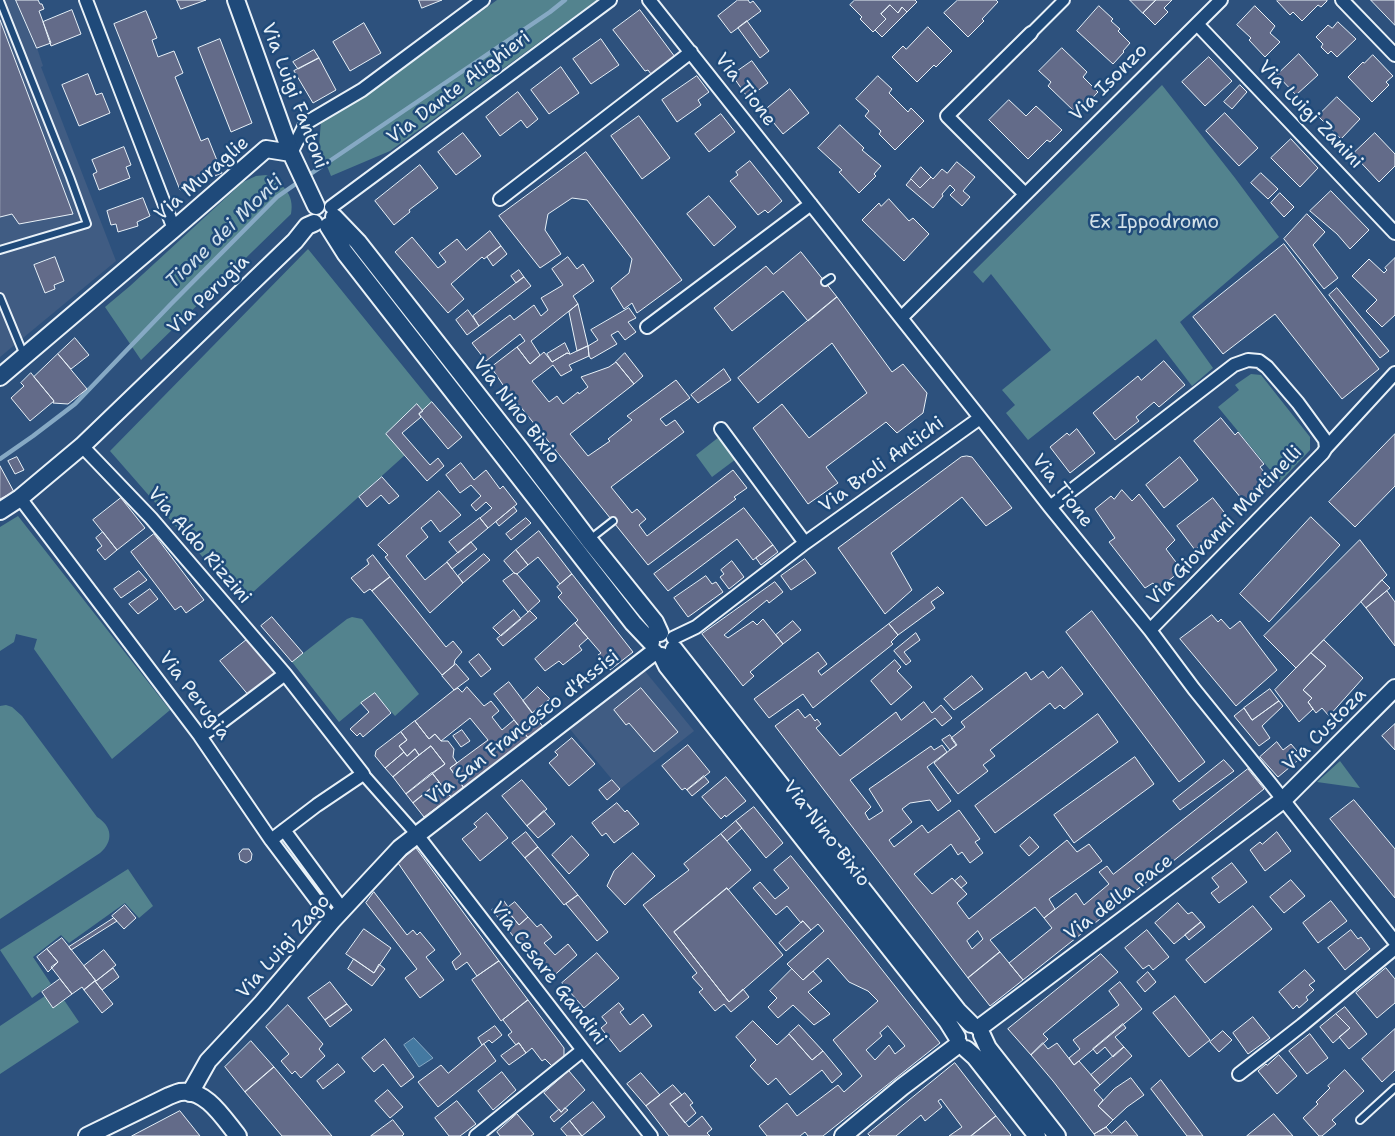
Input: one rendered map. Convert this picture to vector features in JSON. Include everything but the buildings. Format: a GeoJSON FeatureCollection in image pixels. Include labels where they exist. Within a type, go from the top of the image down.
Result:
{"type":"FeatureCollection","features":[{"type":"Feature","properties":{"kind":"street"},"geometry":{"type":"LineString","coordinates":[[86,0],[174,229]]}},
{"type":"Feature","properties":{"kind":"street","name":"Via Luigi Fantoni"},"geometry":{"type":"LineString","coordinates":[[236,0],[291,153],[325,216]]}},
{"type":"Feature","properties":{"kind":"street"},"geometry":{"type":"LineString","coordinates":[[291,153],[306,123],[362,90],[483,0]]}},
{"type":"Feature","properties":{"kind":"street","name":"Via Dante Alighieri"},"geometry":{"type":"LineString","coordinates":[[325,216],[350,193],[610,0]]}},
{"type":"Feature","properties":{"kind":"street","name":"Via Tione"},"geometry":{"type":"LineString","coordinates":[[649,0],[1050,507],[1150,630],[1194,689],[1395,942]]}},
{"type":"Feature","properties":{"kind":"street"},"geometry":{"type":"LineString","coordinates":[[1024,194],[947,116],[1064,0]]}},
{"type":"Feature","properties":{"kind":"street","name":"Via Isonzo"},"geometry":{"type":"LineString","coordinates":[[901,318],[1221,0]]}},
{"type":"Feature","properties":{"kind":"street"},"geometry":{"type":"LineString","coordinates":[[1342,0],[1395,55]]}},
{"type":"Feature","properties":{"kind":"street","name":"Via Luigi Zanini"},"geometry":{"type":"LineString","coordinates":[[1197,24],[1395,233]]}},
{"type":"Feature","properties":{"kind":"street"},"geometry":{"type":"LineString","coordinates":[[500,199],[691,52]]}},
{"type":"Feature","properties":{"kind":"street","name":"Via Muraglie"},"geometry":{"type":"LineString","coordinates":[[0,377],[266,149],[291,153]]}},
{"type":"Feature","properties":{"kind":"street"},"geometry":{"type":"LineString","coordinates":[[646,327],[811,204]]}},
{"type":"Feature","properties":{"kind":"street","name":"Via Perugia"},"geometry":{"type":"LineString","coordinates":[[0,511],[20,498],[82,446],[295,241],[307,226],[325,216]]}},
{"type":"Feature","properties":{"kind":"street","name":"Via Nino Bixio"},"geometry":{"type":"LineString","coordinates":[[325,216],[358,242],[376,264],[589,540],[655,622],[667,666],[947,1020],[961,1043],[975,1057],[1031,1132]]}},
{"type":"Feature","properties":{"kind":"street","name":"Via Nino Bixio"},"geometry":{"type":"LineString","coordinates":[[325,216],[345,252],[634,623],[662,645],[958,1011],[977,1029],[988,1048],[1057,1136]]}},
{"type":"Feature","properties":{"kind":"street","name":"Via Giovanni Martinelli"},"geometry":{"type":"LineString","coordinates":[[1050,507],[1081,485],[1234,365],[1248,360],[1259,361],[1268,367],[1321,434],[1325,440],[1326,448]]}},
{"type":"Feature","properties":{"kind":"street","name":"Via Giovanni Martinelli"},"geometry":{"type":"LineString","coordinates":[[1150,630],[1319,457],[1395,372]]}},
{"type":"Feature","properties":{"kind":"street","name":"Via Broli Antichi"},"geometry":{"type":"LineString","coordinates":[[662,645],[696,627],[805,543],[980,418]]}},
{"type":"Feature","properties":{"kind":"street"},"geometry":{"type":"LineString","coordinates":[[722,429],[805,543]]}},
{"type":"Feature","properties":{"kind":"street","name":"Via Aldo Rizzini"},"geometry":{"type":"LineString","coordinates":[[82,446],[151,518],[285,674],[363,774],[417,835]]}},
{"type":"Feature","properties":{"kind":"street","name":"Via Perugia"},"geometry":{"type":"LineString","coordinates":[[20,498],[200,736],[271,840],[338,915]]}},
{"type":"Feature","properties":{"kind":"street","name":"Via San Francesco d'Assisi"},"geometry":{"type":"LineString","coordinates":[[417,835],[662,645]]}},
{"type":"Feature","properties":{"kind":"street"},"geometry":{"type":"LineString","coordinates":[[200,736],[219,724],[285,674]]}},
{"type":"Feature","properties":{"kind":"street","name":"Via Custoza"},"geometry":{"type":"LineString","coordinates":[[1283,800],[1395,688]]}},
{"type":"Feature","properties":{"kind":"street"},"geometry":{"type":"LineString","coordinates":[[271,840],[317,805],[363,774]]}},
{"type":"Feature","properties":{"kind":"street","name":"Via della Pace"},"geometry":{"type":"LineString","coordinates":[[977,1029],[1283,800]]}},
{"type":"Feature","properties":{"kind":"street"},"geometry":{"type":"LineString","coordinates":[[284,830],[338,915]]}},
{"type":"Feature","properties":{"kind":"street","name":"Via Luigi Zago"},"geometry":{"type":"LineString","coordinates":[[190,1093],[208,1061],[262,1003],[338,915],[400,848],[417,835]]}},
{"type":"Feature","properties":{"kind":"street","name":"Via Cesare Gandini"},"geometry":{"type":"LineString","coordinates":[[417,835],[651,1136]]}},
{"type":"Feature","properties":{"kind":"street"},"geometry":{"type":"LineString","coordinates":[[1240,1074],[1395,948]]}},
{"type":"Feature","properties":{"kind":"street"},"geometry":{"type":"LineString","coordinates":[[967,1024],[977,1029],[980,1043],[978,1046],[974,1048],[961,1043],[957,1034],[961,1028],[967,1024]]}},
{"type":"Feature","properties":{"kind":"street"},"geometry":{"type":"LineString","coordinates":[[843,1136],[902,1087],[961,1043]]}},
{"type":"Feature","properties":{"kind":"street"},"geometry":{"type":"LineString","coordinates":[[476,1136],[583,1050]]}},
{"type":"Feature","properties":{"kind":"street"},"geometry":{"type":"LineString","coordinates":[[87,1136],[180,1092],[202,1096],[213,1105],[238,1136]]}},
{"type":"Feature","properties":{"kind":"lane"},"geometry":{"type":"LineString","coordinates":[[0,1],[60,150],[87,224],[0,250]]}},
{"type":"Feature","properties":{"kind":"lane"},"geometry":{"type":"LineString","coordinates":[[825,282],[831,278]]}},
{"type":"Feature","properties":{"kind":"lane"},"geometry":{"type":"LineString","coordinates":[[0,297],[24,356]]}},
{"type":"Feature","properties":{"kind":"lane"},"geometry":{"type":"LineString","coordinates":[[589,540],[613,521]]}},
{"type":"Feature","properties":{"kind":"lane"},"geometry":{"type":"LineString","coordinates":[[1360,1120],[1395,1088]]}},
{"type":"Feature","properties":{"kind":"shaded area"},"geometry":{"type":"Polygon","coordinates":[[[0,0],[16,0],[37,48],[43,66],[41,67],[116,261],[0,357],[0,0]]]}},
{"type":"Feature","properties":{"kind":"shaded area"},"geometry":{"type":"Polygon","coordinates":[[[644,670],[694,731],[620,789],[569,728],[644,670]]]}},
{"type":"Feature","properties":{"kind":"shaded area"},"geometry":{"type":"Polygon","coordinates":[[[414,1038],[433,1058],[419,1067],[404,1045],[414,1038]]]}},
{"type":"Feature","properties":{"kind":"green space"},"geometry":{"type":"Polygon","coordinates":[[[497,0],[597,0],[390,151],[331,176],[319,146],[321,121],[377,88],[497,0]]]}},
{"type":"Feature","properties":{"kind":"green space","name":"Ex Ippodromo"},"geometry":{"type":"Polygon","coordinates":[[[1162,85],[1279,237],[1180,322],[1213,368],[1192,386],[1156,339],[1028,440],[1006,413],[1015,405],[1002,390],[1051,350],[991,274],[983,283],[973,272],[1162,85]]]}},
{"type":"Feature","properties":{"kind":"green space"},"geometry":{"type":"Polygon","coordinates":[[[266,175],[286,190],[291,201],[291,214],[141,360],[105,307],[243,182],[256,176],[266,175]]]}},
{"type":"Feature","properties":{"kind":"green space"},"geometry":{"type":"Polygon","coordinates":[[[308,249],[432,402],[423,411],[417,404],[387,433],[405,455],[242,602],[110,451],[308,249]]]}},
{"type":"Feature","properties":{"kind":"green space"},"geometry":{"type":"Polygon","coordinates":[[[1251,374],[1261,375],[1310,437],[1310,450],[1280,482],[1218,407],[1239,390],[1235,385],[1251,374]]]}},
{"type":"Feature","properties":{"kind":"green space"},"geometry":{"type":"Polygon","coordinates":[[[719,437],[736,459],[712,477],[696,455],[719,437]]]}},
{"type":"Feature","properties":{"kind":"green space"},"geometry":{"type":"Polygon","coordinates":[[[18,516],[170,710],[112,759],[34,649],[37,639],[16,634],[14,642],[0,651],[0,527],[18,516]]]}},
{"type":"Feature","properties":{"kind":"green space"},"geometry":{"type":"Polygon","coordinates":[[[352,617],[362,619],[419,694],[395,716],[374,693],[339,722],[292,662],[352,617]]]}},
{"type":"Feature","properties":{"kind":"green space"},"geometry":{"type":"Polygon","coordinates":[[[0,706],[12,707],[22,716],[97,817],[106,825],[109,839],[108,844],[100,853],[0,919],[0,706]]]}},
{"type":"Feature","properties":{"kind":"green space"},"geometry":{"type":"Polygon","coordinates":[[[1340,761],[1360,788],[1317,782],[1340,761]]]}},
{"type":"Feature","properties":{"kind":"green space"},"geometry":{"type":"Polygon","coordinates":[[[128,869],[153,906],[139,918],[125,903],[69,943],[61,935],[33,957],[51,984],[32,998],[0,950],[128,869]]]}},
{"type":"Feature","properties":{"kind":"green space"},"geometry":{"type":"Polygon","coordinates":[[[45,996],[53,1007],[64,1000],[79,1022],[0,1074],[0,1026],[45,996]]]}},
{"type":"Feature","properties":{"kind":"waterway","name":"Tione dei Monti"},"geometry":{"type":"LineString","coordinates":[[306,177],[565,0]]}},
{"type":"Feature","properties":{"kind":"waterway","name":"Tione dei Monti"},"geometry":{"type":"LineString","coordinates":[[0,459],[75,404],[277,197],[300,181]]}}]}
